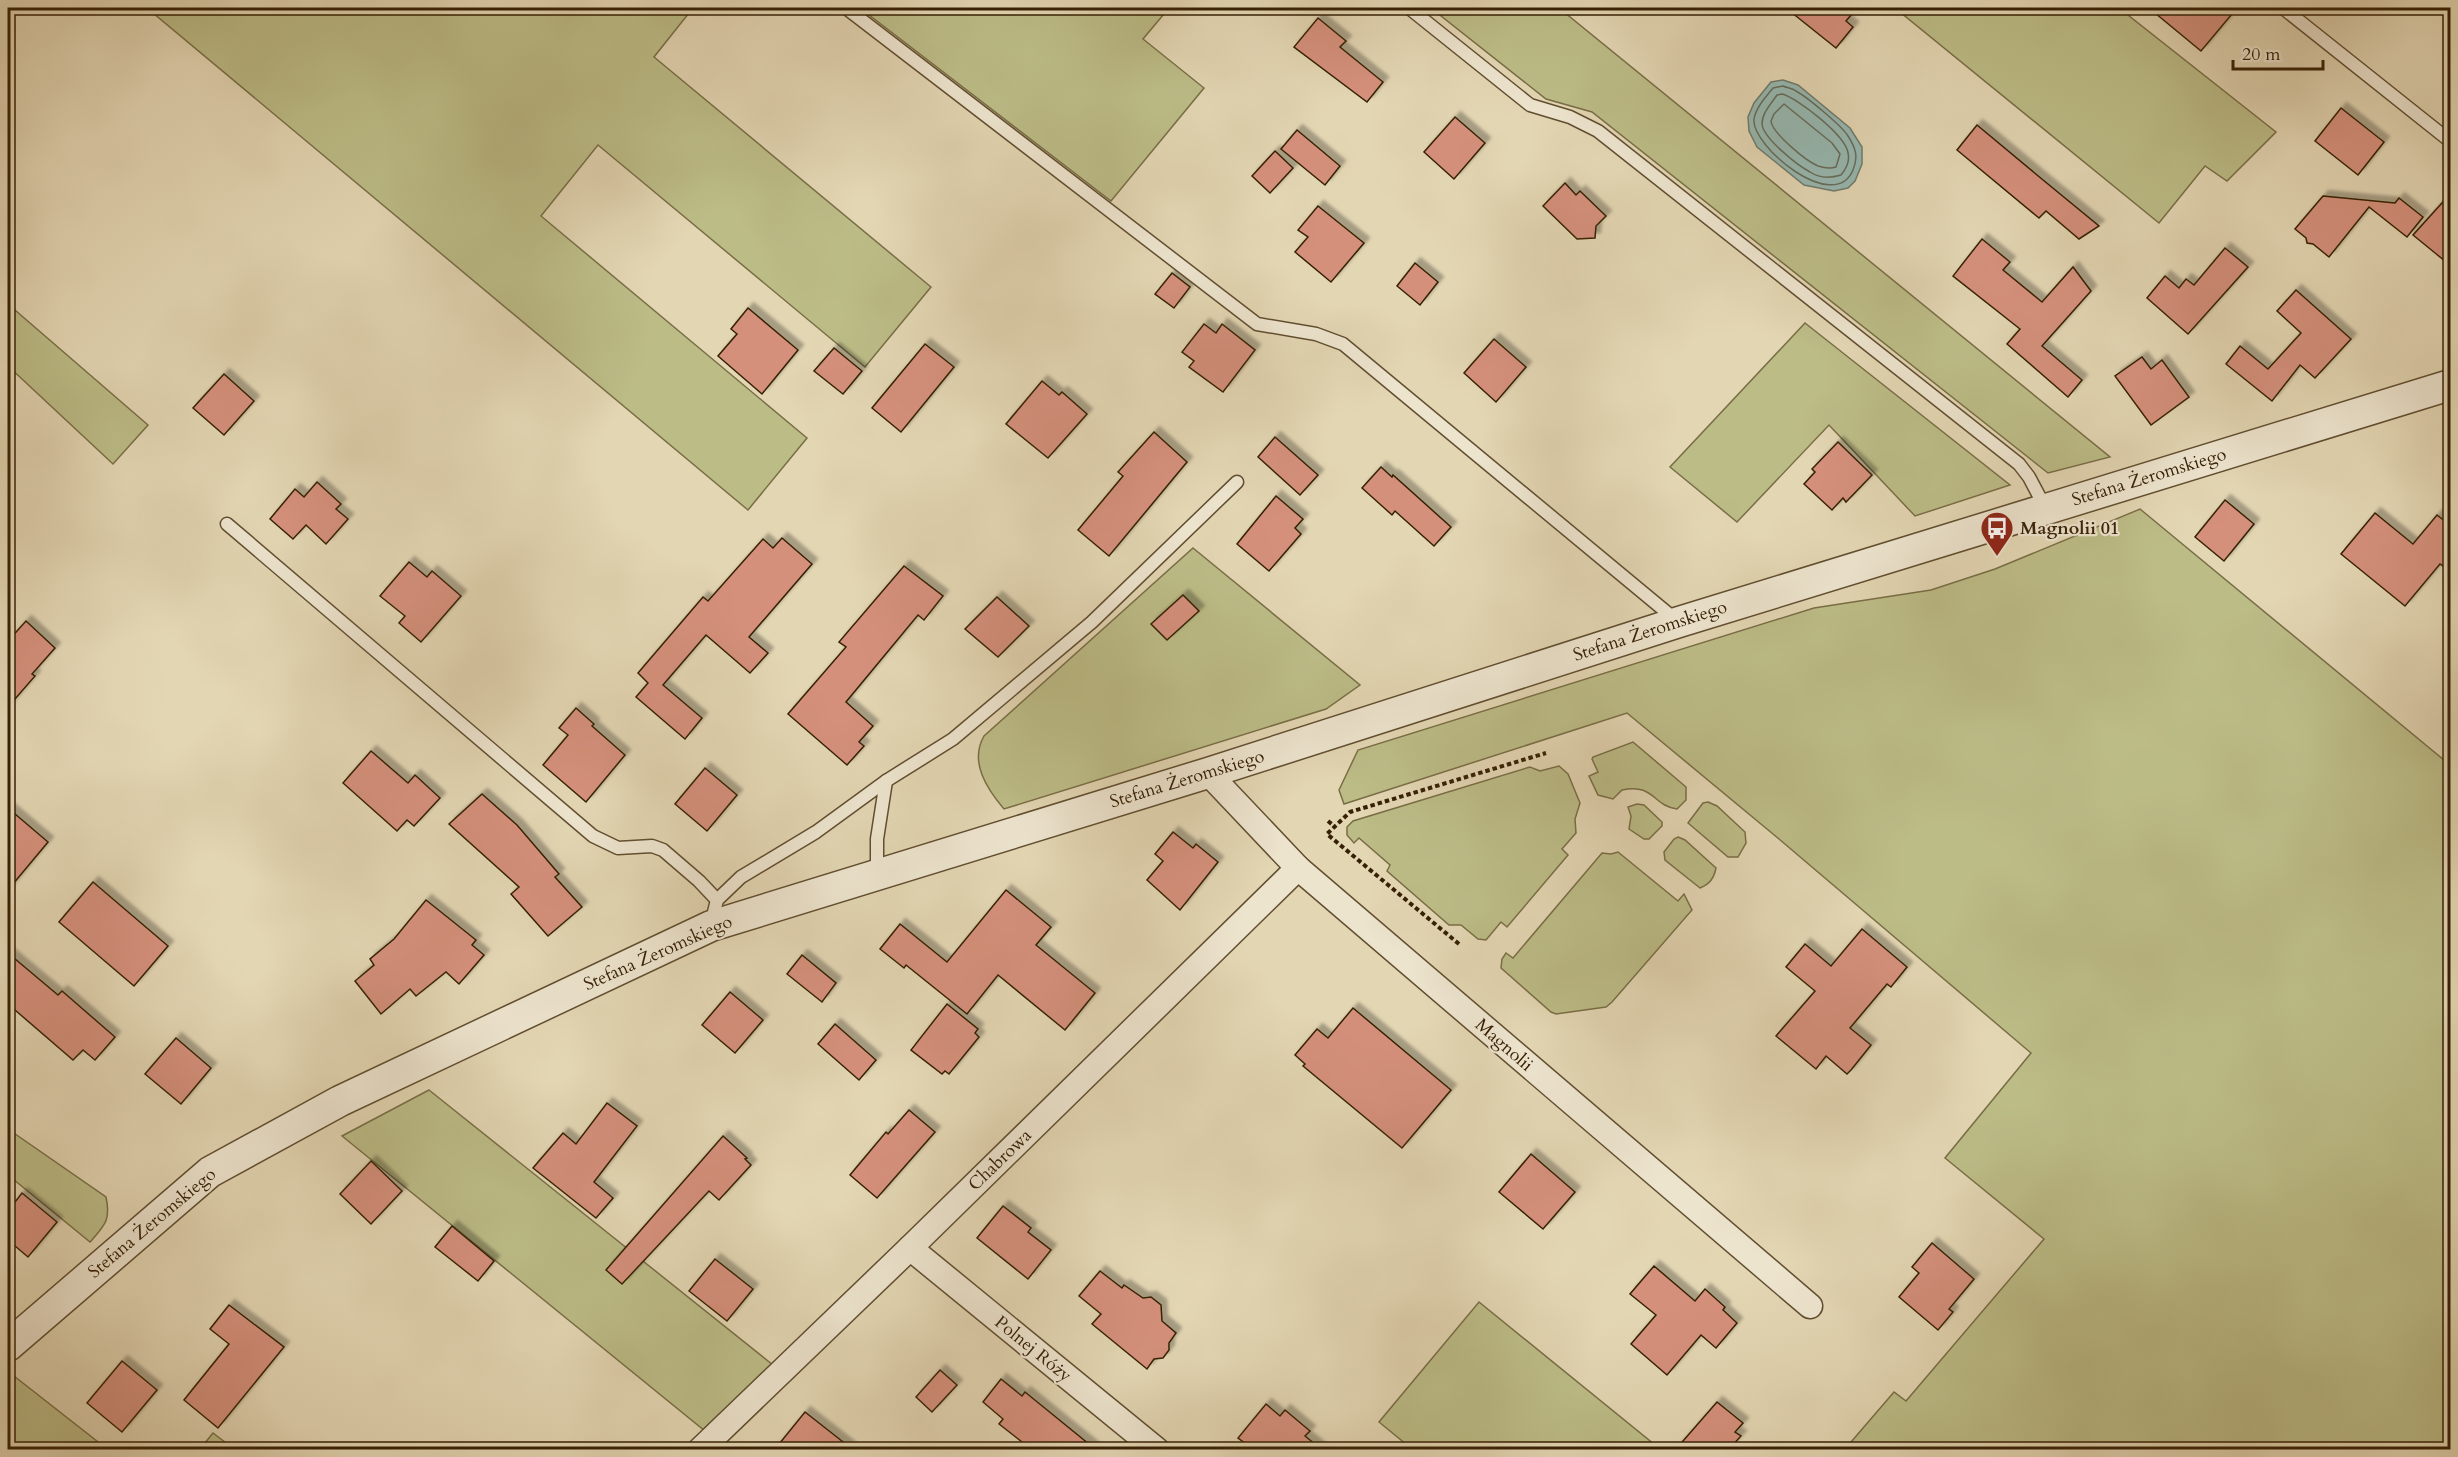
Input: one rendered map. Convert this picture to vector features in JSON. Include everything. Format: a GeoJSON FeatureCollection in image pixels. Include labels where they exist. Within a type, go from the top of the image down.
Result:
{"type":"FeatureCollection","features":[{"type":"Feature","properties":{"kind":"street","name":"Stefana Żeromskiego"},"geometry":{"type":"LineString","coordinates":[[8,1346],[210,1172],[340,1101],[714,913],[877,874],[1208,773],[1679,622],[2451,385]]}},
{"type":"Feature","properties":{"kind":"street","name":"Magnolii"},"geometry":{"type":"LineString","coordinates":[[1208,773],[1298,868],[1810,1306]]}},
{"type":"Feature","properties":{"kind":"street","name":"Chabrowa"},"geometry":{"type":"LineString","coordinates":[[700,1449],[910,1248],[1298,868]]}},
{"type":"Feature","properties":{"kind":"street","name":"Polnej Róży"},"geometry":{"type":"LineString","coordinates":[[910,1248],[1157,1449]]}},
{"type":"Feature","properties":{"kind":"lane"},"geometry":{"type":"LineString","coordinates":[[846,8],[1257,324],[1316,334],[1343,344],[1679,622]]}},
{"type":"Feature","properties":{"kind":"lane"},"geometry":{"type":"LineString","coordinates":[[1409,8],[1530,105],[1570,117],[1598,131],[2019,464],[2029,477],[2046,509]]}},
{"type":"Feature","properties":{"kind":"lane"},"geometry":{"type":"LineString","coordinates":[[2283,8],[2451,141]]}},
{"type":"Feature","properties":{"kind":"lane"},"geometry":{"type":"LineString","coordinates":[[226,524],[593,836],[618,848],[651,846],[663,850],[699,881],[714,913],[741,876],[816,832],[886,781],[953,739],[1028,678],[1092,622],[1237,482]]}},
{"type":"Feature","properties":{"kind":"lane"},"geometry":{"type":"LineString","coordinates":[[877,874],[877,839],[886,781]]}},
{"type":"Feature","properties":{"kind":"path"},"geometry":{"type":"LineString","coordinates":[[1459,944],[1328,834],[1350,812],[1546,753]]}},
{"type":"Feature","properties":{"kind":"path"},"geometry":{"type":"LineString","coordinates":[[1328,821],[1334,826]]}},
{"type":"Feature","properties":{"kind":"green space"},"geometry":{"type":"Polygon","coordinates":[[[147,8],[693,8],[654,57],[931,287],[865,367],[598,145],[541,216],[807,438],[748,510],[147,8]]]}},
{"type":"Feature","properties":{"kind":"green space"},"geometry":{"type":"Polygon","coordinates":[[[860,8],[1169,8],[1143,39],[1204,88],[1111,201],[860,8]]]}},
{"type":"Feature","properties":{"kind":"green space"},"geometry":{"type":"Polygon","coordinates":[[[1431,8],[1559,8],[2110,457],[2048,473],[1592,112],[1546,99],[1431,8]]]}},
{"type":"Feature","properties":{"kind":"green space"},"geometry":{"type":"Polygon","coordinates":[[[1895,8],[2119,8],[2276,132],[2227,181],[2205,166],[2159,223],[1895,8]]]}},
{"type":"Feature","properties":{"kind":"green space"},"geometry":{"type":"Polygon","coordinates":[[[8,304],[148,425],[113,464],[8,366],[8,304]]]}},
{"type":"Feature","properties":{"kind":"green space"},"geometry":{"type":"Polygon","coordinates":[[[1805,323],[2010,485],[1915,516],[1829,425],[1737,522],[1670,467],[1805,323]]]}},
{"type":"Feature","properties":{"kind":"green space"},"geometry":{"type":"Polygon","coordinates":[[[2140,509],[2450,765],[2450,1449],[1845,1449],[1894,1392],[1906,1401],[2044,1239],[1945,1158],[2031,1053],[1627,713],[1344,804],[1339,790],[1358,750],[1814,608],[1931,590],[1995,569],[2140,509]]]}},
{"type":"Feature","properties":{"kind":"green space"},"geometry":{"type":"Polygon","coordinates":[[[1193,548],[1360,685],[1326,709],[1004,809],[986,784],[979,765],[978,756],[984,736],[1193,548]]]}},
{"type":"Feature","properties":{"kind":"green space"},"geometry":{"type":"Polygon","coordinates":[[[1633,742],[1686,787],[1686,800],[1677,809],[1663,804],[1641,790],[1622,790],[1613,799],[1598,795],[1589,776],[1598,772],[1593,757],[1633,742]]]}},
{"type":"Feature","properties":{"kind":"green space"},"geometry":{"type":"Polygon","coordinates":[[[1559,766],[1568,774],[1580,803],[1575,819],[1576,833],[1562,849],[1568,855],[1507,927],[1501,922],[1486,940],[1478,939],[1461,925],[1449,925],[1387,871],[1390,865],[1359,838],[1354,843],[1347,835],[1347,827],[1353,821],[1530,767],[1540,771],[1559,766]]]}},
{"type":"Feature","properties":{"kind":"green space"},"geometry":{"type":"Polygon","coordinates":[[[1708,802],[1717,806],[1745,832],[1746,843],[1738,857],[1728,857],[1688,823],[1703,803],[1708,802]]]}},
{"type":"Feature","properties":{"kind":"green space"},"geometry":{"type":"Polygon","coordinates":[[[1637,804],[1644,805],[1662,822],[1662,826],[1649,839],[1644,839],[1629,829],[1631,816],[1628,807],[1637,804]]]}},
{"type":"Feature","properties":{"kind":"green space"},"geometry":{"type":"Polygon","coordinates":[[[1678,837],[1685,840],[1716,868],[1714,875],[1706,885],[1700,888],[1665,860],[1664,852],[1678,837]]]}},
{"type":"Feature","properties":{"kind":"green space"},"geometry":{"type":"Polygon","coordinates":[[[1618,852],[1678,901],[1684,894],[1692,910],[1606,1007],[1556,1014],[1551,1012],[1501,968],[1502,959],[1506,953],[1513,958],[1602,853],[1618,852]]]}},
{"type":"Feature","properties":{"kind":"green space"},"geometry":{"type":"Polygon","coordinates":[[[429,1090],[773,1365],[705,1431],[342,1136],[429,1090]]]}},
{"type":"Feature","properties":{"kind":"green space"},"geometry":{"type":"Polygon","coordinates":[[[8,1129],[106,1197],[108,1211],[106,1222],[90,1242],[8,1175],[8,1129]]]}},
{"type":"Feature","properties":{"kind":"green space"},"geometry":{"type":"Polygon","coordinates":[[[1479,1302],[1660,1449],[1412,1449],[1379,1422],[1479,1302]]]}},
{"type":"Feature","properties":{"kind":"green space"},"geometry":{"type":"Polygon","coordinates":[[[14,1376],[107,1449],[8,1449],[8,1381],[14,1376]]]}},
{"type":"Feature","properties":{"kind":"green space"},"geometry":{"type":"Polygon","coordinates":[[[213,1433],[234,1449],[200,1449],[213,1433]]]}},
{"type":"Feature","properties":{"kind":"water"},"geometry":{"type":"Polygon","coordinates":[[[1783,80],[1798,85],[1850,128],[1862,147],[1862,164],[1855,181],[1848,188],[1834,191],[1804,185],[1757,147],[1749,131],[1748,117],[1754,103],[1771,82],[1783,80]]]}},
{"type":"Feature","properties":{"kind":"building"},"geometry":{"type":"Polygon","coordinates":[[[1786,8],[1857,8],[1846,21],[1853,27],[1836,48],[1786,8]]]}},
{"type":"Feature","properties":{"kind":"building"},"geometry":{"type":"Polygon","coordinates":[[[2149,8],[2237,8],[2201,51],[2149,8]]]}},
{"type":"Feature","properties":{"kind":"building"},"geometry":{"type":"Polygon","coordinates":[[[1318,18],[1346,41],[1340,47],[1383,82],[1367,102],[1294,47],[1318,18]]]}},
{"type":"Feature","properties":{"kind":"building"},"geometry":{"type":"Polygon","coordinates":[[[2341,108],[2384,142],[2358,175],[2315,141],[2341,108]]]}},
{"type":"Feature","properties":{"kind":"building"},"geometry":{"type":"Polygon","coordinates":[[[1455,117],[1485,143],[1454,179],[1424,152],[1455,117]]]}},
{"type":"Feature","properties":{"kind":"building"},"geometry":{"type":"Polygon","coordinates":[[[1977,125],[2099,226],[2079,239],[2046,211],[2039,218],[1957,150],[1977,125]]]}},
{"type":"Feature","properties":{"kind":"building"},"geometry":{"type":"Polygon","coordinates":[[[1297,130],[1340,166],[1325,185],[1281,149],[1297,130]]]}},
{"type":"Feature","properties":{"kind":"building"},"geometry":{"type":"Polygon","coordinates":[[[1275,151],[1293,168],[1270,193],[1252,176],[1275,151]]]}},
{"type":"Feature","properties":{"kind":"building"},"geometry":{"type":"Polygon","coordinates":[[[1565,183],[1576,195],[1580,191],[1606,216],[1596,226],[1595,238],[1577,239],[1543,206],[1565,183]]]}},
{"type":"Feature","properties":{"kind":"building"},"geometry":{"type":"Polygon","coordinates":[[[2451,193],[2451,266],[2413,235],[2451,193]]]}},
{"type":"Feature","properties":{"kind":"building"},"geometry":{"type":"Polygon","coordinates":[[[2323,196],[2395,203],[2399,198],[2423,217],[2407,237],[2369,207],[2329,257],[2313,244],[2307,243],[2306,238],[2295,229],[2323,196]]]}},
{"type":"Feature","properties":{"kind":"building"},"geometry":{"type":"Polygon","coordinates":[[[1318,206],[1364,243],[1331,282],[1295,252],[1308,237],[1298,230],[1318,206]]]}},
{"type":"Feature","properties":{"kind":"building"},"geometry":{"type":"Polygon","coordinates":[[[1982,239],[2010,262],[2003,270],[2042,302],[2073,267],[2091,291],[2042,346],[2082,380],[2068,397],[2007,344],[2020,329],[1953,276],[1982,239]]]}},
{"type":"Feature","properties":{"kind":"building"},"geometry":{"type":"Polygon","coordinates":[[[2225,248],[2248,267],[2188,334],[2147,298],[2165,276],[2179,288],[2186,279],[2194,285],[2225,248]]]}},
{"type":"Feature","properties":{"kind":"building"},"geometry":{"type":"Polygon","coordinates":[[[1415,263],[1438,282],[1420,305],[1397,286],[1415,263]]]}},
{"type":"Feature","properties":{"kind":"building"},"geometry":{"type":"Polygon","coordinates":[[[1172,273],[1190,287],[1174,308],[1155,294],[1172,273]]]}},
{"type":"Feature","properties":{"kind":"building"},"geometry":{"type":"Polygon","coordinates":[[[2296,290],[2351,339],[2315,378],[2300,365],[2272,401],[2226,364],[2240,346],[2268,369],[2301,333],[2277,311],[2296,290]]]}},
{"type":"Feature","properties":{"kind":"building"},"geometry":{"type":"Polygon","coordinates":[[[748,308],[798,350],[762,394],[718,356],[737,334],[731,329],[748,308]]]}},
{"type":"Feature","properties":{"kind":"building"},"geometry":{"type":"Polygon","coordinates":[[[1204,324],[1216,333],[1222,324],[1255,350],[1223,392],[1189,367],[1194,361],[1182,352],[1204,324]]]}},
{"type":"Feature","properties":{"kind":"building"},"geometry":{"type":"Polygon","coordinates":[[[1494,339],[1526,367],[1496,402],[1464,373],[1494,339]]]}},
{"type":"Feature","properties":{"kind":"building"},"geometry":{"type":"Polygon","coordinates":[[[925,344],[954,367],[901,432],[872,408],[925,344]]]}},
{"type":"Feature","properties":{"kind":"building"},"geometry":{"type":"Polygon","coordinates":[[[834,348],[862,371],[843,394],[814,371],[834,348]]]}},
{"type":"Feature","properties":{"kind":"building"},"geometry":{"type":"Polygon","coordinates":[[[2142,357],[2151,369],[2162,360],[2189,397],[2151,425],[2115,376],[2142,357]]]}},
{"type":"Feature","properties":{"kind":"building"},"geometry":{"type":"Polygon","coordinates":[[[224,374],[254,401],[224,435],[193,408],[224,374]]]}},
{"type":"Feature","properties":{"kind":"building"},"geometry":{"type":"Polygon","coordinates":[[[1042,381],[1059,395],[1062,392],[1087,414],[1048,458],[1006,424],[1042,381]]]}},
{"type":"Feature","properties":{"kind":"building"},"geometry":{"type":"Polygon","coordinates":[[[1154,432],[1187,462],[1109,556],[1078,530],[1123,476],[1118,472],[1154,432]]]}},
{"type":"Feature","properties":{"kind":"building"},"geometry":{"type":"Polygon","coordinates":[[[1275,437],[1318,475],[1300,495],[1258,457],[1275,437]]]}},
{"type":"Feature","properties":{"kind":"building"},"geometry":{"type":"Polygon","coordinates":[[[1838,442],[1872,475],[1846,502],[1843,498],[1832,510],[1804,484],[1815,472],[1812,469],[1838,442]]]}},
{"type":"Feature","properties":{"kind":"building"},"geometry":{"type":"Polygon","coordinates":[[[1381,467],[1451,527],[1434,546],[1395,511],[1392,515],[1362,488],[1381,467]]]}},
{"type":"Feature","properties":{"kind":"building"},"geometry":{"type":"Polygon","coordinates":[[[317,482],[341,504],[336,509],[348,519],[326,544],[306,525],[293,539],[270,519],[295,489],[304,497],[317,482]]]}},
{"type":"Feature","properties":{"kind":"building"},"geometry":{"type":"Polygon","coordinates":[[[1276,496],[1303,519],[1295,528],[1301,534],[1269,571],[1237,544],[1276,496]]]}},
{"type":"Feature","properties":{"kind":"building"},"geometry":{"type":"Polygon","coordinates":[[[2225,500],[2254,524],[2224,561],[2195,537],[2225,500]]]}},
{"type":"Feature","properties":{"kind":"building"},"geometry":{"type":"Polygon","coordinates":[[[2375,513],[2413,544],[2437,515],[2451,526],[2451,572],[2440,564],[2405,606],[2341,554],[2375,513]]]}},
{"type":"Feature","properties":{"kind":"building"},"geometry":{"type":"Polygon","coordinates":[[[782,538],[812,564],[749,637],[768,653],[750,673],[706,635],[663,685],[702,718],[685,739],[636,697],[648,683],[638,673],[703,597],[708,601],[763,539],[773,548],[782,538]]]}},
{"type":"Feature","properties":{"kind":"building"},"geometry":{"type":"Polygon","coordinates":[[[409,562],[427,577],[432,571],[461,596],[421,642],[399,623],[405,616],[380,596],[409,562]]]}},
{"type":"Feature","properties":{"kind":"building"},"geometry":{"type":"Polygon","coordinates":[[[904,566],[943,596],[924,620],[918,615],[846,702],[873,726],[859,742],[864,746],[847,765],[788,714],[846,647],[839,642],[904,566]]]}},
{"type":"Feature","properties":{"kind":"building"},"geometry":{"type":"Polygon","coordinates":[[[1183,595],[1199,611],[1167,640],[1151,624],[1183,595]]]}},
{"type":"Feature","properties":{"kind":"building"},"geometry":{"type":"Polygon","coordinates":[[[997,597],[1029,626],[998,657],[965,629],[997,597]]]}},
{"type":"Feature","properties":{"kind":"building"},"geometry":{"type":"Polygon","coordinates":[[[26,621],[55,648],[32,674],[35,676],[8,707],[8,641],[26,621]]]}},
{"type":"Feature","properties":{"kind":"building"},"geometry":{"type":"Polygon","coordinates":[[[576,708],[594,724],[592,726],[625,755],[586,802],[543,765],[568,735],[559,728],[576,708]]]}},
{"type":"Feature","properties":{"kind":"building"},"geometry":{"type":"Polygon","coordinates":[[[371,751],[408,783],[415,775],[440,798],[414,826],[407,820],[397,831],[343,783],[371,751]]]}},
{"type":"Feature","properties":{"kind":"building"},"geometry":{"type":"Polygon","coordinates":[[[705,768],[737,795],[707,831],[675,804],[705,768]]]}},
{"type":"Feature","properties":{"kind":"building"},"geometry":{"type":"Polygon","coordinates":[[[482,794],[517,825],[559,874],[555,877],[582,907],[548,936],[511,894],[519,887],[449,824],[482,794]]]}},
{"type":"Feature","properties":{"kind":"building"},"geometry":{"type":"Polygon","coordinates":[[[8,808],[48,842],[8,890],[8,808]]]}},
{"type":"Feature","properties":{"kind":"building"},"geometry":{"type":"Polygon","coordinates":[[[1173,832],[1193,848],[1196,844],[1218,862],[1180,910],[1147,880],[1163,861],[1155,854],[1173,832]]]}},
{"type":"Feature","properties":{"kind":"building"},"geometry":{"type":"Polygon","coordinates":[[[93,882],[168,946],[134,986],[59,922],[93,882]]]}},
{"type":"Feature","properties":{"kind":"building"},"geometry":{"type":"Polygon","coordinates":[[[1006,890],[1051,927],[1036,945],[1095,993],[1065,1030],[998,975],[967,1014],[906,965],[904,968],[880,949],[900,924],[947,962],[1006,890]]]}},
{"type":"Feature","properties":{"kind":"building"},"geometry":{"type":"Polygon","coordinates":[[[426,900],[476,940],[472,945],[484,955],[459,984],[446,972],[416,996],[410,989],[381,1014],[355,981],[374,965],[370,959],[394,939],[426,900]]]}},
{"type":"Feature","properties":{"kind":"building"},"geometry":{"type":"Polygon","coordinates":[[[1862,929],[1907,967],[1891,987],[1887,984],[1850,1028],[1871,1045],[1851,1070],[1847,1074],[1826,1056],[1816,1069],[1776,1036],[1815,991],[1786,967],[1805,944],[1831,966],[1862,929]]]}},
{"type":"Feature","properties":{"kind":"building"},"geometry":{"type":"Polygon","coordinates":[[[8,953],[58,995],[62,991],[115,1037],[95,1060],[83,1050],[73,1060],[8,1004],[8,953]]]}},
{"type":"Feature","properties":{"kind":"building"},"geometry":{"type":"Polygon","coordinates":[[[802,955],[836,983],[822,1002],[787,974],[802,955]]]}},
{"type":"Feature","properties":{"kind":"building"},"geometry":{"type":"Polygon","coordinates":[[[730,992],[763,1020],[735,1053],[702,1025],[730,992]]]}},
{"type":"Feature","properties":{"kind":"building"},"geometry":{"type":"Polygon","coordinates":[[[947,1004],[978,1029],[975,1033],[979,1037],[949,1074],[945,1071],[942,1074],[911,1050],[947,1004]]]}},
{"type":"Feature","properties":{"kind":"building"},"geometry":{"type":"Polygon","coordinates":[[[1353,1008],[1451,1090],[1402,1148],[1303,1066],[1305,1064],[1295,1055],[1317,1029],[1328,1038],[1353,1008]]]}},
{"type":"Feature","properties":{"kind":"building"},"geometry":{"type":"Polygon","coordinates":[[[835,1024],[876,1060],[859,1080],[818,1044],[835,1024]]]}},
{"type":"Feature","properties":{"kind":"building"},"geometry":{"type":"Polygon","coordinates":[[[176,1038],[211,1068],[181,1104],[145,1074],[176,1038]]]}},
{"type":"Feature","properties":{"kind":"building"},"geometry":{"type":"Polygon","coordinates":[[[607,1103],[637,1126],[594,1182],[613,1198],[596,1218],[533,1168],[563,1133],[576,1144],[607,1103]]]}},
{"type":"Feature","properties":{"kind":"building"},"geometry":{"type":"Polygon","coordinates":[[[909,1110],[935,1132],[877,1198],[850,1175],[886,1132],[888,1134],[909,1110]]]}},
{"type":"Feature","properties":{"kind":"building"},"geometry":{"type":"Polygon","coordinates":[[[723,1136],[747,1158],[745,1159],[751,1165],[719,1200],[709,1191],[622,1284],[606,1270],[723,1136]]]}},
{"type":"Feature","properties":{"kind":"building"},"geometry":{"type":"Polygon","coordinates":[[[1531,1154],[1575,1192],[1543,1229],[1499,1192],[1531,1154]]]}},
{"type":"Feature","properties":{"kind":"building"},"geometry":{"type":"Polygon","coordinates":[[[371,1161],[402,1191],[371,1224],[340,1194],[371,1161]]]}},
{"type":"Feature","properties":{"kind":"building"},"geometry":{"type":"Polygon","coordinates":[[[22,1193],[57,1222],[28,1257],[8,1240],[8,1211],[22,1193]]]}},
{"type":"Feature","properties":{"kind":"building"},"geometry":{"type":"Polygon","coordinates":[[[1003,1206],[1031,1228],[1028,1232],[1051,1250],[1028,1279],[977,1238],[1003,1206]]]}},
{"type":"Feature","properties":{"kind":"building"},"geometry":{"type":"Polygon","coordinates":[[[452,1226],[494,1261],[478,1281],[435,1247],[452,1226]]]}},
{"type":"Feature","properties":{"kind":"building"},"geometry":{"type":"Polygon","coordinates":[[[1932,1243],[1974,1279],[1949,1309],[1953,1312],[1938,1330],[1899,1297],[1919,1273],[1912,1267],[1932,1243]]]}},
{"type":"Feature","properties":{"kind":"building"},"geometry":{"type":"Polygon","coordinates":[[[715,1259],[753,1289],[727,1321],[689,1291],[715,1259]]]}},
{"type":"Feature","properties":{"kind":"building"},"geometry":{"type":"Polygon","coordinates":[[[1654,1266],[1695,1301],[1705,1289],[1725,1307],[1723,1310],[1737,1323],[1716,1348],[1701,1335],[1667,1375],[1631,1344],[1656,1315],[1630,1294],[1654,1266]]]}},
{"type":"Feature","properties":{"kind":"building"},"geometry":{"type":"Polygon","coordinates":[[[1100,1271],[1122,1288],[1124,1285],[1143,1298],[1151,1297],[1161,1305],[1162,1321],[1176,1333],[1163,1358],[1154,1359],[1147,1369],[1092,1324],[1101,1314],[1079,1296],[1100,1271]]]}},
{"type":"Feature","properties":{"kind":"building"},"geometry":{"type":"Polygon","coordinates":[[[229,1305],[284,1347],[218,1428],[184,1400],[229,1344],[210,1329],[229,1305]]]}},
{"type":"Feature","properties":{"kind":"building"},"geometry":{"type":"Polygon","coordinates":[[[122,1361],[157,1390],[122,1432],[87,1403],[122,1361]]]}},
{"type":"Feature","properties":{"kind":"building"},"geometry":{"type":"Polygon","coordinates":[[[940,1370],[957,1385],[932,1412],[916,1397],[940,1370]]]}},
{"type":"Feature","properties":{"kind":"building"},"geometry":{"type":"Polygon","coordinates":[[[1001,1379],[1022,1396],[1025,1392],[1095,1449],[1031,1449],[999,1424],[1003,1419],[983,1402],[1001,1379]]]}},
{"type":"Feature","properties":{"kind":"building"},"geometry":{"type":"Polygon","coordinates":[[[1717,1402],[1743,1423],[1735,1432],[1741,1436],[1729,1449],[1676,1449],[1717,1402]]]}},
{"type":"Feature","properties":{"kind":"building"},"geometry":{"type":"Polygon","coordinates":[[[1266,1404],[1280,1416],[1285,1410],[1310,1431],[1305,1436],[1321,1449],[1253,1449],[1238,1438],[1266,1404]]]}},
{"type":"Feature","properties":{"kind":"building"},"geometry":{"type":"Polygon","coordinates":[[[805,1412],[852,1449],[775,1449],[805,1412]]]}},
{"type":"Feature","properties":{"kind":"place","name":"Magnolii 01"},"geometry":{"type":"Point","coordinates":[1997,557]}}]}
